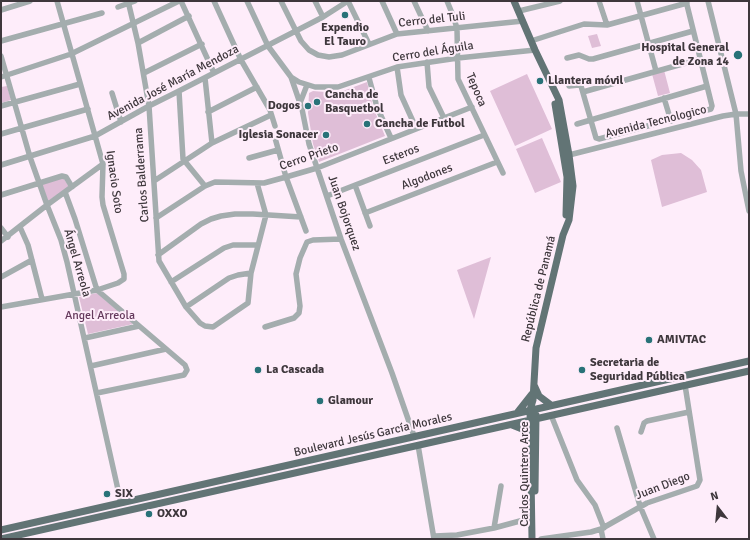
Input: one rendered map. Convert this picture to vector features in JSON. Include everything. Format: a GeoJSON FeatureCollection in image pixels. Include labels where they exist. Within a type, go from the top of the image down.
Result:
{"type":"FeatureCollection","features":[{"type":"Feature","properties":{"kind":"main road","name":"República de Panamá"},"geometry":{"type":"LineString","coordinates":[[514,1],[557,96],[560,106],[573,186],[569,220],[564,231]]}},
{"type":"Feature","properties":{"kind":"main road","name":"República de Panamá"},"geometry":{"type":"LineString","coordinates":[[533,410],[537,338],[564,231],[566,207],[567,177],[553,90]]}},
{"type":"Feature","properties":{"kind":"main road"},"geometry":{"type":"LineString","coordinates":[[554,99],[559,110],[566,152],[569,155],[567,158],[570,190],[566,207]]}},
{"type":"Feature","properties":{"kind":"main road","name":"Boulevard Jesús García Morales"},"geometry":{"type":"LineString","coordinates":[[1,530],[749,361]]}},
{"type":"Feature","properties":{"kind":"main road","name":"Boulevard Jesús García Morales"},"geometry":{"type":"LineString","coordinates":[[2,539],[749,371]]}},
{"type":"Feature","properties":{"kind":"main road"},"geometry":{"type":"LineString","coordinates":[[534,384],[542,399],[551,405]]}},
{"type":"Feature","properties":{"kind":"main road"},"geometry":{"type":"LineString","coordinates":[[517,413],[533,396]]}},
{"type":"Feature","properties":{"kind":"main road","name":"Carlos Quintero Arce"},"geometry":{"type":"LineString","coordinates":[[532,539],[533,410]]}},
{"type":"Feature","properties":{"kind":"main road","name":"Carlos Quintero Arce"},"geometry":{"type":"LineString","coordinates":[[533,419],[530,440],[536,539]]}},
{"type":"Feature","properties":{"kind":"main road"},"geometry":{"type":"LineString","coordinates":[[512,425],[522,429],[530,440]]}},
{"type":"Feature","properties":{"kind":"main road"},"geometry":{"type":"LineString","coordinates":[[153,495],[155,505]]}},
{"type":"Feature","properties":{"kind":"street"},"geometry":{"type":"LineString","coordinates":[[1,10],[30,1]]}},
{"type":"Feature","properties":{"kind":"street","name":"Ignacio Soto"},"geometry":{"type":"LineString","coordinates":[[56,1],[103,164],[102,197],[124,274],[124,279],[118,283],[96,290]]}},
{"type":"Feature","properties":{"kind":"street"},"geometry":{"type":"LineString","coordinates":[[118,7],[128,2],[135,1]]}},
{"type":"Feature","properties":{"kind":"street"},"geometry":{"type":"LineString","coordinates":[[4,76],[71,54],[180,1],[189,16],[214,73]]}},
{"type":"Feature","properties":{"kind":"street"},"geometry":{"type":"LineString","coordinates":[[214,1],[241,60],[270,110],[275,126]]}},
{"type":"Feature","properties":{"kind":"street","name":"Juan Bojorquez"},"geometry":{"type":"LineString","coordinates":[[247,1],[268,46],[291,77],[300,103],[306,135],[316,168],[414,436]]}},
{"type":"Feature","properties":{"kind":"street","name":"Cerro del Tuli"},"geometry":{"type":"LineString","coordinates":[[281,1],[295,32],[301,41],[309,50],[318,55],[329,57],[342,54],[397,34],[523,21]]}},
{"type":"Feature","properties":{"kind":"street"},"geometry":{"type":"LineString","coordinates":[[315,1],[323,17]]}},
{"type":"Feature","properties":{"kind":"street"},"geometry":{"type":"LineString","coordinates":[[348,1],[368,44]]}},
{"type":"Feature","properties":{"kind":"street","name":"Avenida José María Mendoza"},"geometry":{"type":"LineString","coordinates":[[1,165],[95,136],[149,106],[295,32],[348,1]]}},
{"type":"Feature","properties":{"kind":"street"},"geometry":{"type":"LineString","coordinates":[[382,1],[397,34]]}},
{"type":"Feature","properties":{"kind":"street"},"geometry":{"type":"LineString","coordinates":[[414,1],[428,31]]}},
{"type":"Feature","properties":{"kind":"street","name":"Tepoca"},"geometry":{"type":"LineString","coordinates":[[447,1],[457,28],[457,76],[503,173]]}},
{"type":"Feature","properties":{"kind":"street"},"geometry":{"type":"LineString","coordinates":[[519,11],[540,4],[560,1]]}},
{"type":"Feature","properties":{"kind":"street"},"geometry":{"type":"LineString","coordinates":[[599,1],[607,25]]}},
{"type":"Feature","properties":{"kind":"street"},"geometry":{"type":"LineString","coordinates":[[637,1],[656,71]]}},
{"type":"Feature","properties":{"kind":"street"},"geometry":{"type":"LineString","coordinates":[[708,1],[736,114],[741,171],[749,211]]}},
{"type":"Feature","properties":{"kind":"street","name":"Carlos Balderrama"},"geometry":{"type":"LineString","coordinates":[[128,2],[138,43],[149,106],[158,255],[163,269],[186,307],[200,323],[205,326],[213,327],[248,302],[251,273]]}},
{"type":"Feature","properties":{"kind":"street"},"geometry":{"type":"LineString","coordinates":[[531,40],[587,23],[607,25],[687,2],[712,106],[710,110],[599,139],[596,138],[580,85],[569,86]]}},
{"type":"Feature","properties":{"kind":"street"},"geometry":{"type":"LineString","coordinates":[[1,42],[102,13]]}},
{"type":"Feature","properties":{"kind":"street"},"geometry":{"type":"LineString","coordinates":[[138,43],[189,16]]}},
{"type":"Feature","properties":{"kind":"street"},"geometry":{"type":"LineString","coordinates":[[567,58],[579,55],[592,59],[694,31]]}},
{"type":"Feature","properties":{"kind":"street"},"geometry":{"type":"LineString","coordinates":[[144,73],[202,44]]}},
{"type":"Feature","properties":{"kind":"street","name":"Cerro del Águila"},"geometry":{"type":"LineString","coordinates":[[291,77],[307,85],[316,87],[338,87],[369,78],[397,67],[458,58],[535,50]]}},
{"type":"Feature","properties":{"kind":"street","name":"Ángel Arreola"},"geometry":{"type":"LineString","coordinates":[[1,56],[4,76],[14,102],[30,157],[61,240],[75,294],[120,503]]}},
{"type":"Feature","properties":{"kind":"street"},"geometry":{"type":"LineString","coordinates":[[582,92],[700,59]]}},
{"type":"Feature","properties":{"kind":"street"},"geometry":{"type":"LineString","coordinates":[[427,62],[429,87],[444,118]]}},
{"type":"Feature","properties":{"kind":"street"},"geometry":{"type":"LineString","coordinates":[[397,67],[401,95],[416,128]]}},
{"type":"Feature","properties":{"kind":"street"},"geometry":{"type":"LineString","coordinates":[[205,78],[212,143]]}},
{"type":"Feature","properties":{"kind":"street"},"geometry":{"type":"LineString","coordinates":[[369,78],[377,107],[391,138]]}},
{"type":"Feature","properties":{"kind":"street"},"geometry":{"type":"LineString","coordinates":[[1,106],[80,84]]}},
{"type":"Feature","properties":{"kind":"street"},"geometry":{"type":"LineString","coordinates":[[300,103],[307,85]]}},
{"type":"Feature","properties":{"kind":"street"},"geometry":{"type":"LineString","coordinates":[[576,124],[707,86]]}},
{"type":"Feature","properties":{"kind":"street"},"geometry":{"type":"LineString","coordinates":[[208,112],[257,87]]}},
{"type":"Feature","properties":{"kind":"street"},"geometry":{"type":"LineString","coordinates":[[179,92],[184,161],[205,186]]}},
{"type":"Feature","properties":{"kind":"street"},"geometry":{"type":"LineString","coordinates":[[112,93],[121,122]]}},
{"type":"Feature","properties":{"kind":"street"},"geometry":{"type":"LineString","coordinates":[[664,98],[671,121]]}},
{"type":"Feature","properties":{"kind":"street","name":"Cerro Prieto"},"geometry":{"type":"LineString","coordinates":[[156,218],[205,186],[215,182],[264,183],[286,177],[316,168],[472,107]]}},
{"type":"Feature","properties":{"kind":"street"},"geometry":{"type":"LineString","coordinates":[[1,134],[88,109]]}},
{"type":"Feature","properties":{"kind":"street","name":"Avenida Tecnologico"},"geometry":{"type":"LineString","coordinates":[[569,155],[723,116],[749,114]]}},
{"type":"Feature","properties":{"kind":"street"},"geometry":{"type":"LineString","coordinates":[[154,181],[212,143],[271,115]]}},
{"type":"Feature","properties":{"kind":"street","name":"Esteros"},"geometry":{"type":"LineString","coordinates":[[327,196],[484,135]]}},
{"type":"Feature","properties":{"kind":"street"},"geometry":{"type":"LineString","coordinates":[[275,138],[286,177],[306,231]]}},
{"type":"Feature","properties":{"kind":"street"},"geometry":{"type":"LineString","coordinates":[[248,158],[278,150]]}},
{"type":"Feature","properties":{"kind":"street","name":"Algodones"},"geometry":{"type":"LineString","coordinates":[[366,213],[497,162]]}},
{"type":"Feature","properties":{"kind":"street"},"geometry":{"type":"LineString","coordinates":[[1,241],[103,164]]}},
{"type":"Feature","properties":{"kind":"street"},"geometry":{"type":"LineString","coordinates":[[1,196],[64,176],[72,187]]}},
{"type":"Feature","properties":{"kind":"street"},"geometry":{"type":"LineString","coordinates":[[186,307],[229,278],[251,273],[266,215],[257,183]]}},
{"type":"Feature","properties":{"kind":"street"},"geometry":{"type":"LineString","coordinates":[[355,185],[370,226]]}},
{"type":"Feature","properties":{"kind":"street"},"geometry":{"type":"LineString","coordinates":[[65,192],[77,225],[96,290],[185,365],[187,370],[184,375],[97,393]]}},
{"type":"Feature","properties":{"kind":"street"},"geometry":{"type":"LineString","coordinates":[[158,255],[201,224],[211,219],[235,214],[301,217]]}},
{"type":"Feature","properties":{"kind":"street"},"geometry":{"type":"LineString","coordinates":[[20,227],[28,245],[42,299]]}},
{"type":"Feature","properties":{"kind":"street"},"geometry":{"type":"LineString","coordinates":[[1,228],[8,237]]}},
{"type":"Feature","properties":{"kind":"street"},"geometry":{"type":"LineString","coordinates":[[265,327],[294,318],[299,313],[300,306],[296,274],[300,258],[306,244],[313,240],[341,239]]}},
{"type":"Feature","properties":{"kind":"street"},"geometry":{"type":"LineString","coordinates":[[171,282],[224,248],[233,245],[258,245]]}},
{"type":"Feature","properties":{"kind":"street"},"geometry":{"type":"LineString","coordinates":[[1,277],[32,260]]}},
{"type":"Feature","properties":{"kind":"street"},"geometry":{"type":"LineString","coordinates":[[1,307],[96,290]]}},
{"type":"Feature","properties":{"kind":"street"},"geometry":{"type":"LineString","coordinates":[[84,338],[139,326]]}},
{"type":"Feature","properties":{"kind":"street"},"geometry":{"type":"LineString","coordinates":[[91,366],[166,349]]}},
{"type":"Feature","properties":{"kind":"street","name":"Juan Diego"},"geometry":{"type":"LineString","coordinates":[[541,539],[557,538],[602,529],[640,506],[693,488],[699,484],[700,480],[686,385]]}},
{"type":"Feature","properties":{"kind":"street"},"geometry":{"type":"LineString","coordinates":[[641,432],[644,423],[647,421],[689,412]]}},
{"type":"Feature","properties":{"kind":"street"},"geometry":{"type":"LineString","coordinates":[[551,415],[577,480],[595,505],[602,529],[603,539]]}},
{"type":"Feature","properties":{"kind":"street"},"geometry":{"type":"LineString","coordinates":[[617,428],[640,506],[654,539]]}},
{"type":"Feature","properties":{"kind":"street"},"geometry":{"type":"LineString","coordinates":[[418,445],[435,538],[494,528],[531,518]]}},
{"type":"Feature","properties":{"kind":"street"},"geometry":{"type":"LineString","coordinates":[[494,528],[501,486]]}},
{"type":"Feature","properties":{"kind":"street"},"geometry":{"type":"LineString","coordinates":[[1,534],[10,537]]}},
{"type":"Feature","properties":{"kind":"green space"},"geometry":{"type":"Polygon","coordinates":[[[597,34],[601,46],[592,48],[588,36],[597,34]]]}},
{"type":"Feature","properties":{"kind":"green space"},"geometry":{"type":"Polygon","coordinates":[[[664,70],[670,93],[658,96],[652,74],[664,70]]]}},
{"type":"Feature","properties":{"kind":"green space"},"geometry":{"type":"Polygon","coordinates":[[[527,74],[552,129],[515,146],[490,91],[527,74]]]}},
{"type":"Feature","properties":{"kind":"green space"},"geometry":{"type":"Polygon","coordinates":[[[367,82],[373,107],[385,136],[319,162],[313,144],[308,113],[309,93],[313,91],[343,91],[367,82]]]}},
{"type":"Feature","properties":{"kind":"green space"},"geometry":{"type":"Polygon","coordinates":[[[7,86],[11,100],[1,103],[1,87],[7,86]]]}},
{"type":"Feature","properties":{"kind":"green space"},"geometry":{"type":"Polygon","coordinates":[[[542,138],[561,182],[535,193],[516,149],[542,138]]]}},
{"type":"Feature","properties":{"kind":"green space"},"geometry":{"type":"Polygon","coordinates":[[[681,153],[692,160],[701,170],[707,192],[662,207],[651,160],[662,155],[681,153]]]}},
{"type":"Feature","properties":{"kind":"green space"},"geometry":{"type":"Polygon","coordinates":[[[63,177],[69,187],[48,201],[42,184],[63,177]]]}},
{"type":"Feature","properties":{"kind":"green space"},"geometry":{"type":"Polygon","coordinates":[[[491,257],[474,319],[457,270],[491,257]]]}},
{"type":"Feature","properties":{"kind":"green space","name":"Angel Arreola"},"geometry":{"type":"Polygon","coordinates":[[[97,293],[133,324],[88,334],[79,297],[97,293]]]}},
{"type":"Feature","properties":{"kind":"place","name":"Expendio El Tauro"},"geometry":{"type":"Point","coordinates":[345,15]}},
{"type":"Feature","properties":{"kind":"place","name":"Hospital General de Zona 14"},"geometry":{"type":"Point","coordinates":[738,55]}},
{"type":"Feature","properties":{"kind":"place","name":"Llantera móvil"},"geometry":{"type":"Point","coordinates":[540,81]}},
{"type":"Feature","properties":{"kind":"place","name":"Cancha de Basquetbol"},"geometry":{"type":"Point","coordinates":[317,102]}},
{"type":"Feature","properties":{"kind":"place","name":"Dogos"},"geometry":{"type":"Point","coordinates":[308,106]}},
{"type":"Feature","properties":{"kind":"place","name":"Cancha de Futbol"},"geometry":{"type":"Point","coordinates":[367,124]}},
{"type":"Feature","properties":{"kind":"place","name":"Iglesia Sonacer"},"geometry":{"type":"Point","coordinates":[326,135]}},
{"type":"Feature","properties":{"kind":"place","name":"AMIVTAC"},"geometry":{"type":"Point","coordinates":[649,340]}},
{"type":"Feature","properties":{"kind":"place","name":"La Cascada"},"geometry":{"type":"Point","coordinates":[258,370]}},
{"type":"Feature","properties":{"kind":"place","name":"Secretaria de Seguridad Pública"},"geometry":{"type":"Point","coordinates":[582,370]}},
{"type":"Feature","properties":{"kind":"place","name":"Glamour"},"geometry":{"type":"Point","coordinates":[320,401]}},
{"type":"Feature","properties":{"kind":"place","name":"SIX"},"geometry":{"type":"Point","coordinates":[107,494]}},
{"type":"Feature","properties":{"kind":"place","name":"OXXO"},"geometry":{"type":"Point","coordinates":[149,514]}}]}
